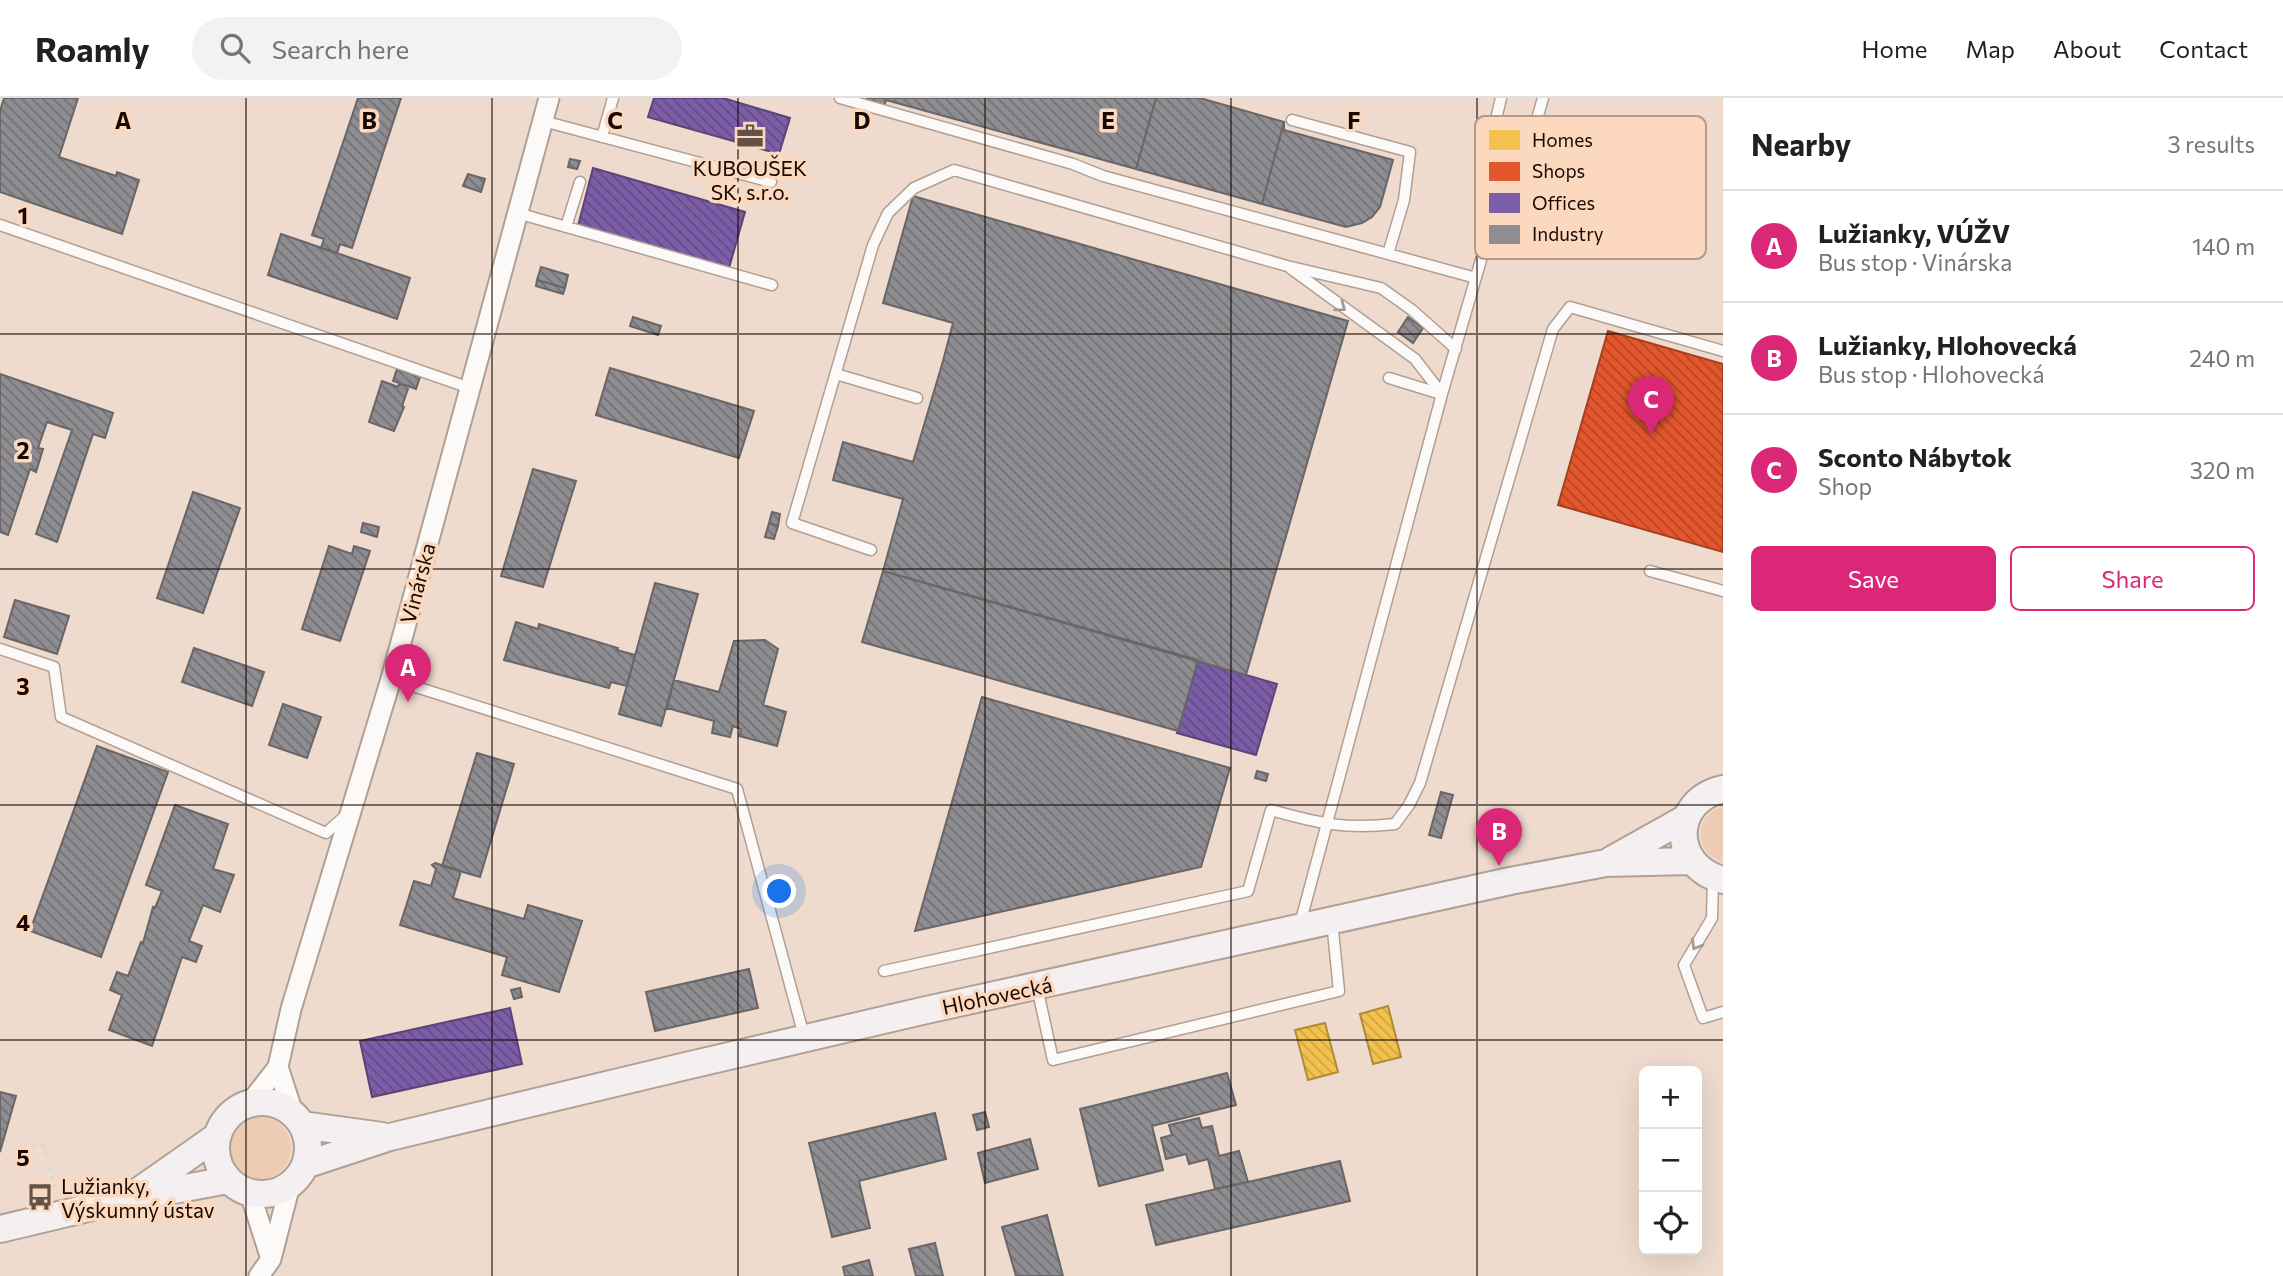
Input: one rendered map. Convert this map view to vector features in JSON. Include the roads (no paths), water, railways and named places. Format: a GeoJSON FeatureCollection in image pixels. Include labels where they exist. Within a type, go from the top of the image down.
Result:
{"type":"FeatureCollection","features":[{"type":"Feature","properties":{"kind":"main road","name":"Hlohovecká"},"geometry":{"type":"LineString","coordinates":[[1606,863],[1686,818],[1701,798],[1723,789]]}},
{"type":"Feature","properties":{"kind":"main road"},"geometry":{"type":"LineString","coordinates":[[1686,818],[1683,837],[1691,861],[1704,873],[1718,879]]}},
{"type":"Feature","properties":{"kind":"main road","name":"Hlohovecká"},"geometry":{"type":"LineString","coordinates":[[297,1175],[390,1137],[1036,986],[1510,881],[1606,863],[1691,861]]}},
{"type":"Feature","properties":{"kind":"main road"},"geometry":{"type":"LineString","coordinates":[[0,1229],[126,1199],[239,1186],[271,1194],[297,1175],[308,1145],[298,1119],[273,1103],[250,1103],[232,1112],[216,1137],[218,1165],[239,1186]]}},
{"type":"Feature","properties":{"kind":"main road","name":"Hlohovecká"},"geometry":{"type":"LineString","coordinates":[[298,1119],[390,1137]]}},
{"type":"Feature","properties":{"kind":"main road"},"geometry":{"type":"LineString","coordinates":[[126,1199],[216,1137]]}},
{"type":"Feature","properties":{"kind":"street","name":"Vinárska"},"geometry":{"type":"LineString","coordinates":[[250,1103],[278,1067],[291,1009],[391,679],[549,98]]}},
{"type":"Feature","properties":{"kind":"street"},"geometry":{"type":"LineString","coordinates":[[278,1067],[298,1119]]}},
{"type":"Feature","properties":{"kind":"street"},"geometry":{"type":"LineString","coordinates":[[259,1276],[271,1259],[297,1175]]}},
{"type":"Feature","properties":{"kind":"street"},"geometry":{"type":"LineString","coordinates":[[239,1186],[271,1259]]}},
{"type":"Feature","properties":{"kind":"lane"},"geometry":{"type":"LineString","coordinates":[[602,137],[613,98]]}},
{"type":"Feature","properties":{"kind":"lane"},"geometry":{"type":"LineString","coordinates":[[840,98],[1073,164],[1103,176],[1476,278]]}},
{"type":"Feature","properties":{"kind":"lane"},"geometry":{"type":"LineString","coordinates":[[1497,116],[1501,98]]}},
{"type":"Feature","properties":{"kind":"lane"},"geometry":{"type":"LineString","coordinates":[[1538,116],[1543,98]]}},
{"type":"Feature","properties":{"kind":"lane"},"geometry":{"type":"LineString","coordinates":[[1292,120],[1410,152],[1404,200],[1388,254]]}},
{"type":"Feature","properties":{"kind":"lane"},"geometry":{"type":"LineString","coordinates":[[542,121],[771,182]]}},
{"type":"Feature","properties":{"kind":"lane"},"geometry":{"type":"LineString","coordinates":[[871,550],[792,523],[873,245],[888,213],[914,188],[954,170],[1287,266],[1381,288],[1422,318],[1456,349]]}},
{"type":"Feature","properties":{"kind":"lane"},"geometry":{"type":"LineString","coordinates":[[566,227],[580,182]]}},
{"type":"Feature","properties":{"kind":"lane"},"geometry":{"type":"LineString","coordinates":[[517,213],[772,285]]}},
{"type":"Feature","properties":{"kind":"lane"},"geometry":{"type":"LineString","coordinates":[[0,225],[470,388]]}},
{"type":"Feature","properties":{"kind":"lane"},"geometry":{"type":"LineString","coordinates":[[1299,928],[1442,394],[1481,259]]}},
{"type":"Feature","properties":{"kind":"lane"},"geometry":{"type":"LineString","coordinates":[[1287,266],[1415,359],[1442,394]]}},
{"type":"Feature","properties":{"kind":"lane"},"geometry":{"type":"LineString","coordinates":[[884,971],[1248,891],[1271,810],[1327,825],[1364,828],[1395,824],[1420,783],[1553,328],[1570,307],[1723,351]]}},
{"type":"Feature","properties":{"kind":"lane"},"geometry":{"type":"LineString","coordinates":[[836,374],[917,398]]}},
{"type":"Feature","properties":{"kind":"lane"},"geometry":{"type":"LineString","coordinates":[[1389,378],[1442,394]]}},
{"type":"Feature","properties":{"kind":"lane"},"geometry":{"type":"LineString","coordinates":[[1650,570],[1723,591]]}},
{"type":"Feature","properties":{"kind":"lane"},"geometry":{"type":"LineString","coordinates":[[0,649],[54,667],[61,717],[326,833],[349,812]]}},
{"type":"Feature","properties":{"kind":"lane"},"geometry":{"type":"LineString","coordinates":[[391,679],[737,789],[805,1039]]}},
{"type":"Feature","properties":{"kind":"lane"},"geometry":{"type":"LineString","coordinates":[[1718,879],[1712,918],[1684,965],[1703,1018],[1723,1012]]}},
{"type":"Feature","properties":{"kind":"lane"},"geometry":{"type":"LineString","coordinates":[[1036,986],[1053,1060],[1339,991],[1332,921]]}},
{"type":"Feature","properties":{"kind":"place","name":"KUBOUŠEK SK, s.r.o."},"geometry":{"type":"Point","coordinates":[750,136]}},
{"type":"Feature","properties":{"kind":"place","name":"Sconto Nábytok"},"geometry":{"type":"Point","coordinates":[1651,434]}},
{"type":"Feature","properties":{"kind":"place","name":"Lužianky, VÚŽV"},"geometry":{"type":"Point","coordinates":[408,702]}},
{"type":"Feature","properties":{"kind":"place","name":"Lužianky, Hlohovecká"},"geometry":{"type":"Point","coordinates":[1499,866]}},
{"type":"Feature","properties":{"kind":"place","name":"Lužianky, Výskumný ústav"},"geometry":{"type":"Point","coordinates":[40,1197]}}]}
